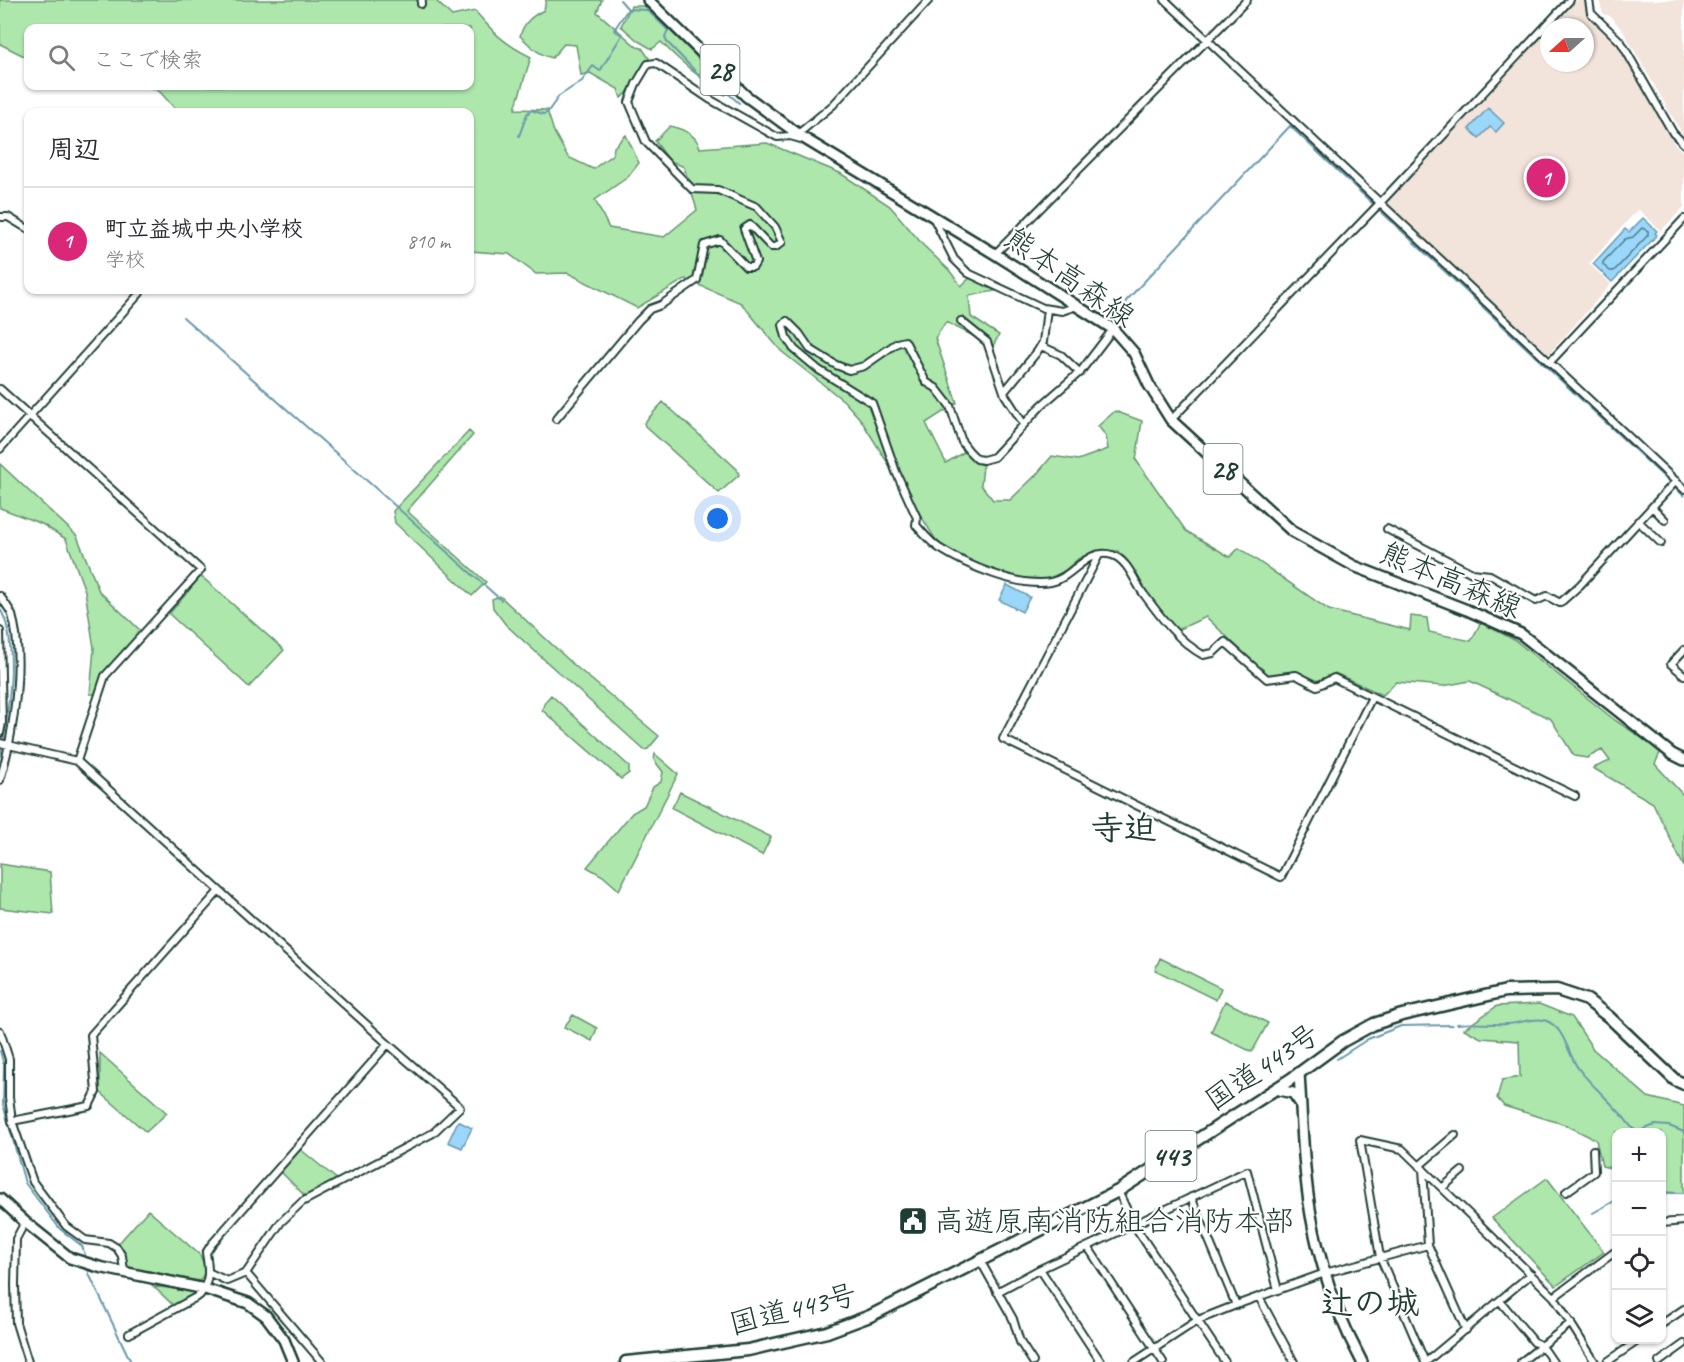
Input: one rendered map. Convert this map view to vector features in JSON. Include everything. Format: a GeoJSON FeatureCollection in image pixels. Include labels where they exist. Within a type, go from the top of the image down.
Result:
{"type":"FeatureCollection","features":[{"type":"Feature","properties":{"kind":"highway","name":"国道443号"},"geometry":{"type":"LineString","coordinates":[[626,1362],[748,1350],[827,1332],[870,1316],[1118,1191],[1299,1073],[1343,1041],[1374,1024],[1402,1015],[1506,991],[1557,990],[1587,1000],[1617,1024],[1675,1080],[1684,1084]]}},
{"type":"Feature","properties":{"kind":"main road","name":"熊本高森線"},"geometry":{"type":"LineString","coordinates":[[648,0],[746,96],[801,137],[995,254],[1113,329],[1134,353],[1149,385],[1172,420],[1293,532],[1354,566],[1467,610],[1521,634],[1672,754],[1684,760]]}},
{"type":"Feature","properties":{"kind":"main road"},"geometry":{"type":"LineString","coordinates":[[1299,1073],[1305,1167],[1312,1216],[1325,1273],[1362,1362]]}},
{"type":"Feature","properties":{"kind":"main road"},"geometry":{"type":"LineString","coordinates":[[1275,1089],[1293,1093],[1301,1106]]}},
{"type":"Feature","properties":{"kind":"main road"},"geometry":{"type":"LineString","coordinates":[[0,1199],[70,1258],[87,1264],[205,1289],[248,1303],[266,1316],[284,1340],[293,1362]]}},
{"type":"Feature","properties":{"kind":"street"},"geometry":{"type":"LineString","coordinates":[[555,419],[638,321],[651,309],[661,305],[697,280],[704,245],[720,240],[746,267],[753,267],[756,262],[755,255],[744,230],[750,225],[771,247],[782,242],[775,227],[757,207],[717,190],[692,189],[646,142],[629,102],[648,64],[656,63],[711,100],[777,137],[801,137],[929,0]]}},
{"type":"Feature","properties":{"kind":"street"},"geometry":{"type":"LineString","coordinates":[[1165,0],[1684,489]]}},
{"type":"Feature","properties":{"kind":"street"},"geometry":{"type":"LineString","coordinates":[[995,254],[1247,0]]}},
{"type":"Feature","properties":{"kind":"street"},"geometry":{"type":"LineString","coordinates":[[1172,420],[1380,204],[1570,0]]}},
{"type":"Feature","properties":{"kind":"street"},"geometry":{"type":"LineString","coordinates":[[1589,0],[1591,13],[1621,42],[1673,133],[1684,144]]}},
{"type":"Feature","properties":{"kind":"street"},"geometry":{"type":"LineString","coordinates":[[932,216],[954,259],[968,273],[1047,309],[1062,311],[1078,306]]}},
{"type":"Feature","properties":{"kind":"street"},"geometry":{"type":"LineString","coordinates":[[0,217],[8,217],[24,227]]}},
{"type":"Feature","properties":{"kind":"street"},"geometry":{"type":"LineString","coordinates":[[1550,362],[1684,219]]}},
{"type":"Feature","properties":{"kind":"street"},"geometry":{"type":"LineString","coordinates":[[0,448],[139,294]]}},
{"type":"Feature","properties":{"kind":"street"},"geometry":{"type":"LineString","coordinates":[[1004,392],[1041,346],[1047,309]]}},
{"type":"Feature","properties":{"kind":"street"},"geometry":{"type":"LineString","coordinates":[[1113,329],[1080,373],[1023,423],[994,457],[983,460],[977,459],[962,442],[950,406],[936,388],[926,382],[905,341],[897,343],[864,366],[849,369],[836,365],[810,349],[787,321],[783,325],[786,337],[794,349],[819,370],[872,403],[896,472],[917,518],[916,525],[937,547],[982,569],[1022,581],[1050,582],[1062,578],[1086,559],[1099,554],[1112,555],[1125,564],[1171,629],[1203,655],[1213,653],[1225,642],[1267,679],[1296,675],[1317,686],[1334,678],[1575,796]]}},
{"type":"Feature","properties":{"kind":"street"},"geometry":{"type":"LineString","coordinates":[[961,321],[987,342],[1004,392],[1023,423]]}},
{"type":"Feature","properties":{"kind":"street"},"geometry":{"type":"LineString","coordinates":[[1041,346],[1061,355],[1080,373]]}},
{"type":"Feature","properties":{"kind":"street"},"geometry":{"type":"LineString","coordinates":[[0,389],[201,570],[105,676],[77,761]]}},
{"type":"Feature","properties":{"kind":"street"},"geometry":{"type":"LineString","coordinates":[[1387,529],[1472,573],[1490,575],[1536,601],[1547,596],[1560,603],[1580,585],[1676,481]]}},
{"type":"Feature","properties":{"kind":"street"},"geometry":{"type":"LineString","coordinates":[[1652,507],[1665,520]]}},
{"type":"Feature","properties":{"kind":"street"},"geometry":{"type":"LineString","coordinates":[[1638,521],[1661,543]]}},
{"type":"Feature","properties":{"kind":"street"},"geometry":{"type":"LineString","coordinates":[[1099,554],[1003,739],[1281,877],[1372,697]]}},
{"type":"Feature","properties":{"kind":"street"},"geometry":{"type":"LineString","coordinates":[[0,596],[12,614],[17,649],[15,703],[9,747],[0,780]]}},
{"type":"Feature","properties":{"kind":"street"},"geometry":{"type":"LineString","coordinates":[[0,631],[2,723],[0,733]]}},
{"type":"Feature","properties":{"kind":"street"},"geometry":{"type":"LineString","coordinates":[[1684,650],[1671,664],[1684,675]]}},
{"type":"Feature","properties":{"kind":"street"},"geometry":{"type":"LineString","coordinates":[[0,744],[77,761],[460,1107],[433,1133],[302,1202],[281,1222],[246,1273],[227,1281],[210,1273]]}},
{"type":"Feature","properties":{"kind":"street"},"geometry":{"type":"LineString","coordinates":[[12,1121],[89,1106],[96,1092],[92,1035],[219,891]]}},
{"type":"Feature","properties":{"kind":"street"},"geometry":{"type":"LineString","coordinates":[[0,1031],[9,1059],[9,1097],[12,1121],[33,1182],[66,1226],[85,1240],[109,1243],[117,1248],[122,1256],[124,1271]]}},
{"type":"Feature","properties":{"kind":"street"},"geometry":{"type":"LineString","coordinates":[[129,1334],[200,1295],[205,1289],[210,1273],[206,1253],[211,1245],[388,1044]]}},
{"type":"Feature","properties":{"kind":"street"},"geometry":{"type":"LineString","coordinates":[[1421,1168],[1455,1135]]}},
{"type":"Feature","properties":{"kind":"street"},"geometry":{"type":"LineString","coordinates":[[1531,1274],[1426,1362],[1380,1257],[1360,1140],[1402,1149],[1554,1296],[1595,1362]]}},
{"type":"Feature","properties":{"kind":"street"},"geometry":{"type":"LineString","coordinates":[[1566,1192],[1594,1172],[1593,1150]]}},
{"type":"Feature","properties":{"kind":"street"},"geometry":{"type":"LineString","coordinates":[[1421,1168],[1428,1245],[1466,1330]]}},
{"type":"Feature","properties":{"kind":"street"},"geometry":{"type":"LineString","coordinates":[[997,1292],[1040,1269],[1247,1171],[1278,1290]]}},
{"type":"Feature","properties":{"kind":"street"},"geometry":{"type":"LineString","coordinates":[[1442,1188],[1462,1171]]}},
{"type":"Feature","properties":{"kind":"street"},"geometry":{"type":"LineString","coordinates":[[1118,1191],[1134,1225],[1225,1362]]}},
{"type":"Feature","properties":{"kind":"street"},"geometry":{"type":"LineString","coordinates":[[1191,1197],[1236,1305]]}},
{"type":"Feature","properties":{"kind":"street"},"geometry":{"type":"LineString","coordinates":[[1666,1223],[1684,1221]]}},
{"type":"Feature","properties":{"kind":"street"},"geometry":{"type":"LineString","coordinates":[[25,1222],[16,1239],[15,1285],[16,1323],[28,1362]]}},
{"type":"Feature","properties":{"kind":"street"},"geometry":{"type":"LineString","coordinates":[[1134,1362],[1198,1320],[1325,1273],[1428,1245]]}},
{"type":"Feature","properties":{"kind":"street"},"geometry":{"type":"LineString","coordinates":[[1088,1247],[1163,1362]]}},
{"type":"Feature","properties":{"kind":"street"},"geometry":{"type":"LineString","coordinates":[[1554,1296],[1612,1255]]}},
{"type":"Feature","properties":{"kind":"street"},"geometry":{"type":"LineString","coordinates":[[981,1262],[1013,1319],[1020,1342],[1033,1362]]}},
{"type":"Feature","properties":{"kind":"street"},"geometry":{"type":"LineString","coordinates":[[1040,1269],[1101,1362]]}},
{"type":"Feature","properties":{"kind":"street"},"geometry":{"type":"LineString","coordinates":[[246,1273],[322,1362]]}},
{"type":"Feature","properties":{"kind":"street"},"geometry":{"type":"LineString","coordinates":[[1259,1297],[1294,1362]]}},
{"type":"Feature","properties":{"kind":"street"},"geometry":{"type":"LineString","coordinates":[[1500,1301],[1534,1342],[1542,1346],[1553,1362]]}},
{"type":"Feature","properties":{"kind":"street"},"geometry":{"type":"LineString","coordinates":[[1666,1321],[1684,1309]]}},
{"type":"Feature","properties":{"kind":"street"},"geometry":{"type":"LineString","coordinates":[[1521,1362],[1571,1323]]}},
{"type":"Feature","properties":{"kind":"street"},"geometry":{"type":"LineString","coordinates":[[1607,1362],[1633,1344]]}},
{"type":"Feature","properties":{"kind":"street"},"geometry":{"type":"LineString","coordinates":[[1659,1362],[1684,1344]]}},
{"type":"Feature","properties":{"kind":"shaded area"},"geometry":{"type":"Polygon","coordinates":[[[1584,0],[1590,18],[1558,18],[1573,2],[1584,0]]]}},
{"type":"Feature","properties":{"kind":"shaded area"},"geometry":{"type":"Polygon","coordinates":[[[1599,0],[1684,0],[1684,137],[1623,31],[1610,16],[1603,14],[1599,0]]]}},
{"type":"Feature","properties":{"kind":"shaded area"},"geometry":{"type":"Polygon","coordinates":[[[1594,22],[1615,41],[1673,142],[1684,153],[1684,207],[1661,231],[1638,209],[1589,264],[1611,284],[1549,354],[1384,203],[1540,38],[1540,72],[1594,72],[1594,22]]]}},
{"type":"Feature","properties":{"kind":"green space"},"geometry":{"type":"Polygon","coordinates":[[[0,0],[435,0],[452,16],[475,11],[500,37],[531,57],[515,109],[547,110],[554,132],[568,157],[593,169],[613,154],[614,147],[626,135],[639,163],[628,177],[595,200],[609,228],[664,237],[697,210],[684,167],[669,160],[655,141],[670,126],[689,133],[700,148],[767,143],[840,173],[890,206],[961,286],[971,277],[995,291],[969,296],[971,317],[999,335],[993,346],[946,322],[935,338],[957,403],[926,423],[946,463],[964,452],[983,466],[981,485],[993,500],[1010,500],[1052,456],[1078,460],[1108,449],[1106,436],[1098,426],[1115,411],[1142,421],[1136,460],[1186,531],[1230,557],[1239,548],[1329,610],[1410,630],[1411,616],[1427,618],[1429,632],[1471,641],[1481,622],[1516,641],[1616,721],[1659,749],[1660,753],[1655,764],[1684,796],[1684,867],[1653,803],[1593,768],[1610,761],[1602,750],[1587,758],[1574,756],[1551,719],[1470,681],[1443,686],[1396,682],[1383,695],[1335,673],[1318,681],[1295,671],[1267,675],[1206,617],[1177,630],[1144,589],[1118,551],[1095,551],[1078,559],[1063,572],[1047,579],[1021,578],[982,566],[939,545],[861,420],[844,401],[781,351],[741,303],[685,279],[637,308],[568,273],[536,274],[509,254],[474,251],[474,108],[174,108],[156,90],[474,90],[474,24],[24,24],[24,56],[0,44],[0,0]]]}},
{"type":"Feature","properties":{"kind":"green space"},"geometry":{"type":"Polygon","coordinates":[[[546,0],[602,0],[597,12],[637,47],[642,48],[649,58],[627,93],[621,98],[618,89],[590,73],[581,75],[576,45],[564,44],[552,58],[538,52],[520,36],[529,20],[544,10],[546,0]]]}},
{"type":"Feature","properties":{"kind":"green space"},"geometry":{"type":"Polygon","coordinates":[[[631,6],[645,6],[731,91],[725,95],[716,89],[699,77],[661,42],[652,49],[638,41],[621,26],[631,6]]]}},
{"type":"Feature","properties":{"kind":"green space"},"geometry":{"type":"Polygon","coordinates":[[[663,402],[737,469],[739,475],[719,493],[645,426],[644,423],[663,402]]]}},
{"type":"Feature","properties":{"kind":"green space"},"geometry":{"type":"Polygon","coordinates":[[[469,431],[473,435],[407,511],[486,582],[472,596],[395,523],[393,511],[469,431]]]}},
{"type":"Feature","properties":{"kind":"green space"},"geometry":{"type":"Polygon","coordinates":[[[0,464],[77,536],[99,591],[141,631],[101,675],[96,694],[90,694],[94,648],[85,591],[66,539],[42,524],[0,508],[0,464]]]}},
{"type":"Feature","properties":{"kind":"green space"},"geometry":{"type":"Polygon","coordinates":[[[201,576],[284,650],[249,687],[169,614],[201,576]]]}},
{"type":"Feature","properties":{"kind":"green space"},"geometry":{"type":"Polygon","coordinates":[[[500,596],[574,665],[659,736],[648,749],[644,750],[506,625],[493,608],[492,599],[500,596]]]}},
{"type":"Feature","properties":{"kind":"green space"},"geometry":{"type":"Polygon","coordinates":[[[551,695],[629,766],[629,773],[621,779],[542,710],[551,695]]]}},
{"type":"Feature","properties":{"kind":"green space"},"geometry":{"type":"Polygon","coordinates":[[[655,754],[678,774],[619,890],[603,876],[587,867],[632,813],[644,806],[653,787],[661,782],[663,772],[654,760],[655,754]]]}},
{"type":"Feature","properties":{"kind":"green space"},"geometry":{"type":"Polygon","coordinates":[[[680,792],[771,837],[762,855],[672,808],[680,792]]]}},
{"type":"Feature","properties":{"kind":"green space"},"geometry":{"type":"Polygon","coordinates":[[[0,864],[50,872],[53,914],[0,908],[0,864]]]}},
{"type":"Feature","properties":{"kind":"green space"},"geometry":{"type":"Polygon","coordinates":[[[1160,958],[1221,988],[1216,1000],[1155,970],[1160,958]]]}},
{"type":"Feature","properties":{"kind":"green space"},"geometry":{"type":"Polygon","coordinates":[[[1225,1001],[1268,1023],[1252,1052],[1211,1032],[1225,1001]]]}},
{"type":"Feature","properties":{"kind":"green space"},"geometry":{"type":"Polygon","coordinates":[[[1539,1004],[1572,1017],[1593,1049],[1648,1097],[1684,1106],[1684,1193],[1666,1192],[1666,1128],[1612,1128],[1612,1168],[1602,1166],[1596,1140],[1566,1125],[1504,1106],[1497,1098],[1502,1080],[1520,1077],[1519,1041],[1481,1038],[1464,1029],[1497,1006],[1539,1004]]]}},
{"type":"Feature","properties":{"kind":"green space"},"geometry":{"type":"Polygon","coordinates":[[[573,1015],[597,1028],[592,1041],[564,1027],[573,1015]]]}},
{"type":"Feature","properties":{"kind":"green space"},"geometry":{"type":"Polygon","coordinates":[[[100,1053],[167,1113],[146,1132],[100,1092],[100,1053]]]}},
{"type":"Feature","properties":{"kind":"green space"},"geometry":{"type":"Polygon","coordinates":[[[300,1149],[338,1180],[306,1197],[281,1172],[300,1149]]]}},
{"type":"Feature","properties":{"kind":"green space"},"geometry":{"type":"Polygon","coordinates":[[[1547,1178],[1604,1252],[1556,1286],[1492,1218],[1547,1178]]]}},
{"type":"Feature","properties":{"kind":"green space"},"geometry":{"type":"Polygon","coordinates":[[[148,1210],[200,1255],[206,1270],[200,1281],[128,1268],[125,1255],[118,1244],[148,1210]]]}},
{"type":"Feature","properties":{"kind":"green space"},"geometry":{"type":"Polygon","coordinates":[[[153,1286],[196,1292],[197,1293],[174,1306],[153,1286]]]}},
{"type":"Feature","properties":{"kind":"water"},"geometry":{"type":"Polygon","coordinates":[[[1488,108],[1504,123],[1496,132],[1490,127],[1479,138],[1469,129],[1488,108]]]}},
{"type":"Feature","properties":{"kind":"water"},"geometry":{"type":"Polygon","coordinates":[[[1643,218],[1657,231],[1655,233],[1657,235],[1612,282],[1593,264],[1625,229],[1629,232],[1643,218]]]}},
{"type":"Feature","properties":{"kind":"water"},"geometry":{"type":"Polygon","coordinates":[[[1007,585],[1030,597],[1022,612],[999,600],[1007,585]]]}},
{"type":"Feature","properties":{"kind":"water"},"geometry":{"type":"Polygon","coordinates":[[[458,1121],[472,1128],[462,1148],[448,1142],[458,1121]]]}},
{"type":"Feature","properties":{"kind":"waterway"},"geometry":{"type":"LineString","coordinates":[[620,0],[628,9],[647,10],[668,30],[665,37],[667,42],[698,74],[705,73],[739,103]]}},
{"type":"Feature","properties":{"kind":"waterway"},"geometry":{"type":"LineString","coordinates":[[519,136],[527,114],[531,110],[547,113],[559,96],[582,81],[593,66],[600,71],[622,35],[614,30],[628,9]]}},
{"type":"Feature","properties":{"kind":"waterway"},"geometry":{"type":"LineString","coordinates":[[1116,319],[1125,309],[1126,301],[1290,126],[1684,496]]}},
{"type":"Feature","properties":{"kind":"waterway"},"geometry":{"type":"LineString","coordinates":[[183,317],[501,600]]}},
{"type":"Feature","properties":{"kind":"waterway"},"geometry":{"type":"LineString","coordinates":[[0,609],[10,640],[11,660],[9,702],[0,756]]}},
{"type":"Feature","properties":{"kind":"waterway"},"geometry":{"type":"LineString","coordinates":[[1457,1024],[1507,1024],[1539,1019],[1551,1023],[1561,1034],[1578,1068],[1637,1132],[1655,1125],[1669,1126],[1684,1132]]}},
{"type":"Feature","properties":{"kind":"waterway"},"geometry":{"type":"LineString","coordinates":[[1337,1059],[1368,1039],[1401,1026],[1452,1025]]}},
{"type":"Feature","properties":{"kind":"waterway"},"geometry":{"type":"LineString","coordinates":[[0,1051],[4,1065],[3,1104],[25,1183],[60,1229],[82,1246],[87,1261]]}},
{"type":"Feature","properties":{"kind":"waterway"},"geometry":{"type":"LineString","coordinates":[[1666,1193],[1684,1193]]}},
{"type":"Feature","properties":{"kind":"waterway"},"geometry":{"type":"LineString","coordinates":[[1593,1213],[1612,1202]]}},
{"type":"Feature","properties":{"kind":"waterway"},"geometry":{"type":"LineString","coordinates":[[88,1266],[89,1274],[131,1362]]}},
{"type":"Feature","properties":{"kind":"place","name":"町立益城中央小学校"},"geometry":{"type":"Point","coordinates":[1546,178]}},
{"type":"Feature","properties":{"kind":"place","name":"高遊原南消防組合消防本部"},"geometry":{"type":"Point","coordinates":[913,1221]}},
{"type":"Feature","properties":{"kind":"district","name":"寺迫"},"geometry":{"type":"Point","coordinates":[1124,827]}},
{"type":"Feature","properties":{"kind":"district","name":"辻の城"},"geometry":{"type":"Point","coordinates":[1370,1302]}}]}
